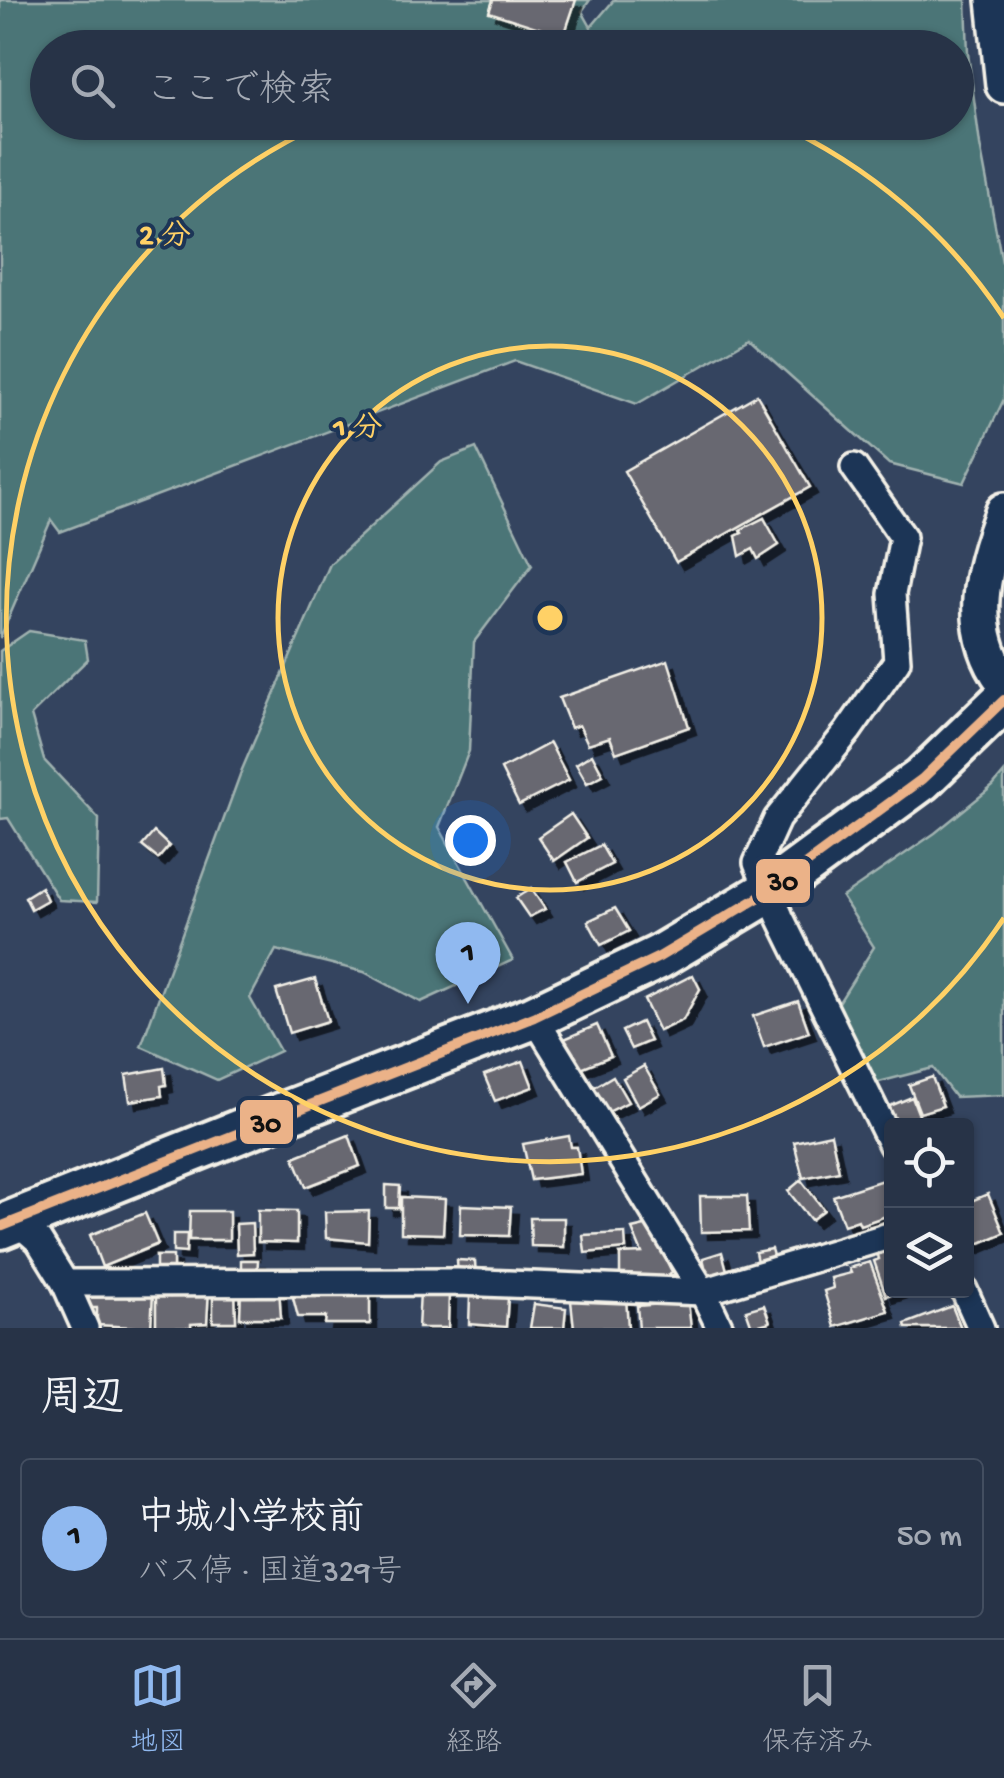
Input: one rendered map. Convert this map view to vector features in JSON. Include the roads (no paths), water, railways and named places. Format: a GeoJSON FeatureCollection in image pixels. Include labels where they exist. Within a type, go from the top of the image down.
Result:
{"type":"FeatureCollection","features":[{"type":"Feature","properties":{"kind":"highway"},"geometry":{"type":"LineString","coordinates":[[8,1224],[534,1017],[659,957],[768,892],[922,779],[1004,700]]}},
{"type":"Feature","properties":{"kind":"main road"},"geometry":{"type":"LineString","coordinates":[[995,0],[1004,85]]}},
{"type":"Feature","properties":{"kind":"main road"},"geometry":{"type":"LineString","coordinates":[[1004,511],[991,544],[980,598],[981,624],[990,661],[1004,682]]}},
{"type":"Feature","properties":{"kind":"street"},"geometry":{"type":"LineString","coordinates":[[854,467],[903,537],[892,594],[897,661],[848,732],[776,819],[756,863],[884,1129]]}},
{"type":"Feature","properties":{"kind":"street"},"geometry":{"type":"LineString","coordinates":[[534,1017],[703,1292],[720,1328]]}},
{"type":"Feature","properties":{"kind":"street"},"geometry":{"type":"LineString","coordinates":[[8,1224],[40,1241],[85,1328]]}},
{"type":"Feature","properties":{"kind":"street"},"geometry":{"type":"LineString","coordinates":[[65,1283],[458,1282],[703,1292],[884,1237]]}},
{"type":"Feature","properties":{"kind":"street"},"geometry":{"type":"LineString","coordinates":[[968,1298],[982,1328]]}},
{"type":"Feature","properties":{"kind":"place","name":"中城小学校前"},"geometry":{"type":"Point","coordinates":[468,1004]}}]}
